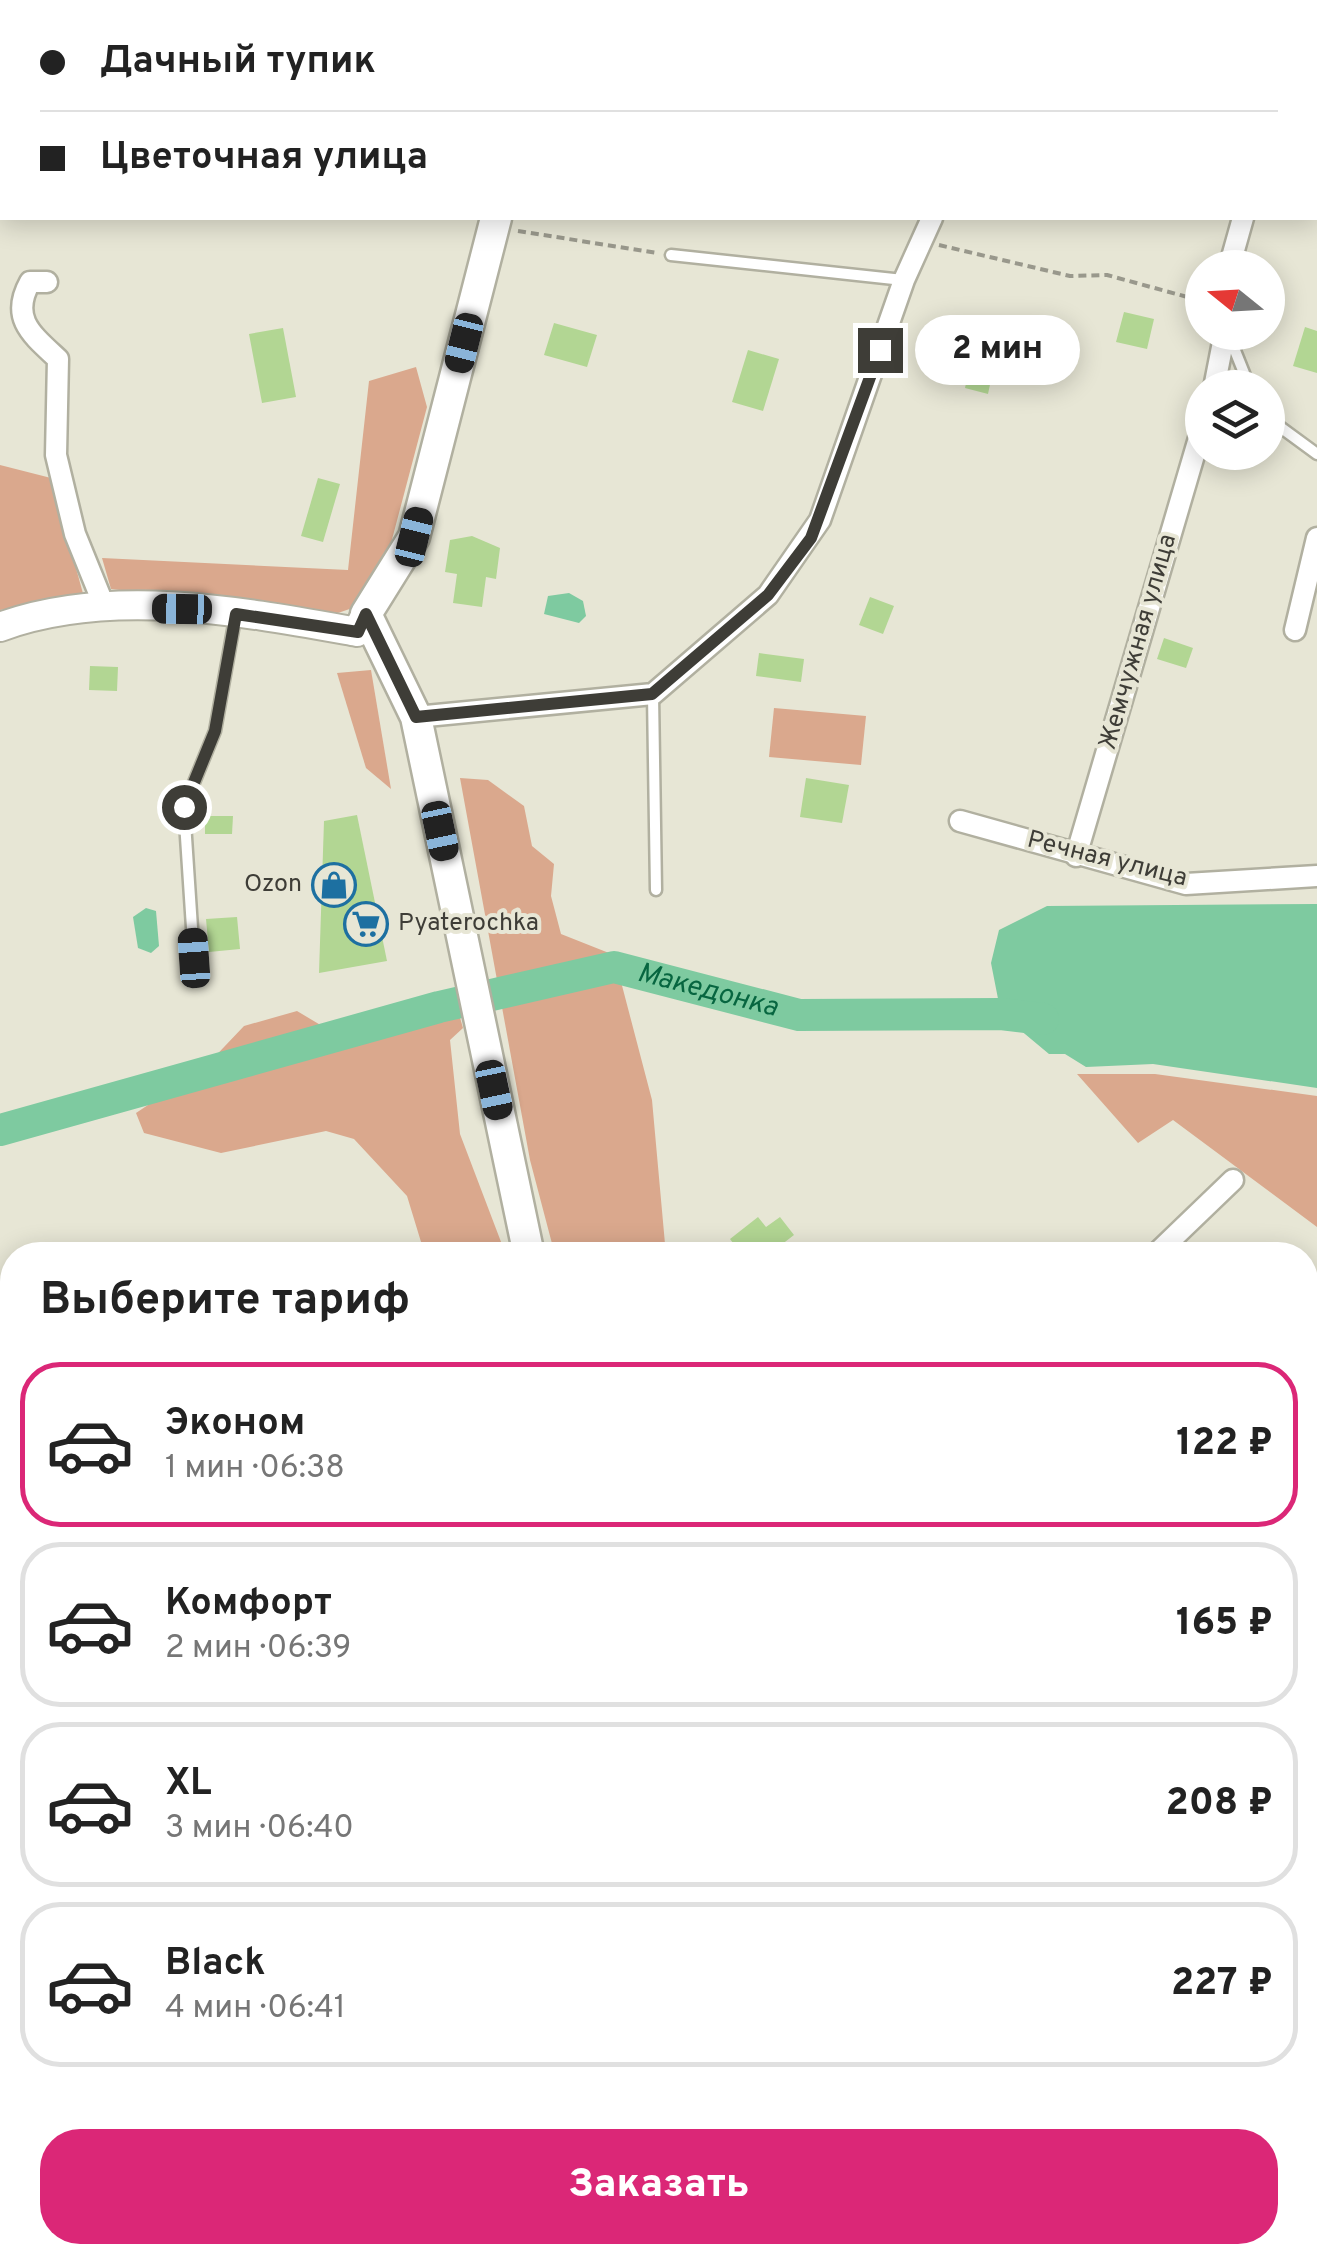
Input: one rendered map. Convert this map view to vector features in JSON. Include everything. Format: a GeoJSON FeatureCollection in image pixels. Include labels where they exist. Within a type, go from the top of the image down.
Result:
{"type":"FeatureCollection","features":[{"type":"Feature","properties":{"kind":"main road"},"geometry":{"type":"LineString","coordinates":[[0,627],[105,608],[236,614],[358,632],[414,537],[494,222]]}},
{"type":"Feature","properties":{"kind":"main road"},"geometry":{"type":"LineString","coordinates":[[366,614],[416,717],[526,1242]]}},
{"type":"Feature","properties":{"kind":"street"},"geometry":{"type":"LineString","coordinates":[[416,717],[652,694],[768,595],[811,538],[845,455],[904,280],[931,220]]}},
{"type":"Feature","properties":{"kind":"street"},"geometry":{"type":"LineString","coordinates":[[1234,250],[1242,220]]}},
{"type":"Feature","properties":{"kind":"street"},"geometry":{"type":"LineString","coordinates":[[47,282],[30,282],[20,301],[24,328],[58,358],[56,455],[75,534],[105,608]]}},
{"type":"Feature","properties":{"kind":"street","name":"Жемчужная улица"},"geometry":{"type":"LineString","coordinates":[[1076,856],[1190,470]]}},
{"type":"Feature","properties":{"kind":"street"},"geometry":{"type":"LineString","coordinates":[[1295,630],[1317,538]]}},
{"type":"Feature","properties":{"kind":"street","name":"Речная улица"},"geometry":{"type":"LineString","coordinates":[[960,821],[1186,884],[1317,876]]}},
{"type":"Feature","properties":{"kind":"street"},"geometry":{"type":"LineString","coordinates":[[1169,1242],[1233,1180]]}},
{"type":"Feature","properties":{"kind":"lane"},"geometry":{"type":"LineString","coordinates":[[672,255],[904,280]]}},
{"type":"Feature","properties":{"kind":"lane"},"geometry":{"type":"LineString","coordinates":[[1285,430],[1317,454]]}},
{"type":"Feature","properties":{"kind":"lane"},"geometry":{"type":"LineString","coordinates":[[194,958],[184,807],[215,731],[236,614]]}},
{"type":"Feature","properties":{"kind":"lane"},"geometry":{"type":"LineString","coordinates":[[652,694],[656,890]]}},
{"type":"Feature","properties":{"kind":"path"},"geometry":{"type":"LineString","coordinates":[[494,222],[672,255]]}},
{"type":"Feature","properties":{"kind":"path"},"geometry":{"type":"LineString","coordinates":[[920,240],[1070,276],[1107,275],[1185,296]]}},
{"type":"Feature","properties":{"kind":"shaded area"},"geometry":{"type":"Polygon","coordinates":[[[416,367],[427,407],[376,600],[332,615],[111,589],[102,558],[348,570],[369,381],[416,367]]]}},
{"type":"Feature","properties":{"kind":"shaded area"},"geometry":{"type":"Polygon","coordinates":[[[0,465],[51,478],[84,597],[0,610],[0,465]]]}},
{"type":"Feature","properties":{"kind":"shaded area"},"geometry":{"type":"Polygon","coordinates":[[[569,593],[583,601],[586,616],[579,623],[544,614],[548,596],[569,593]]]}},
{"type":"Feature","properties":{"kind":"shaded area"},"geometry":{"type":"Polygon","coordinates":[[[371,670],[391,789],[366,768],[337,673],[371,670]]]}},
{"type":"Feature","properties":{"kind":"shaded area"},"geometry":{"type":"Polygon","coordinates":[[[774,708],[866,716],[861,765],[769,757],[774,708]]]}},
{"type":"Feature","properties":{"kind":"shaded area"},"geometry":{"type":"Polygon","coordinates":[[[460,778],[488,780],[524,806],[532,846],[554,864],[551,896],[561,934],[614,955],[652,1100],[665,1242],[552,1242],[530,1160],[460,778]]]}},
{"type":"Feature","properties":{"kind":"shaded area"},"geometry":{"type":"Polygon","coordinates":[[[1317,904],[1317,1088],[1153,1064],[1086,1067],[1065,1054],[1049,1054],[1001,1014],[991,963],[999,930],[1047,906],[1317,904]]]}},
{"type":"Feature","properties":{"kind":"shaded area"},"geometry":{"type":"Polygon","coordinates":[[[146,908],[156,911],[159,946],[151,953],[138,948],[133,917],[146,908]]]}},
{"type":"Feature","properties":{"kind":"shaded area"},"geometry":{"type":"Polygon","coordinates":[[[297,1011],[354,1045],[459,1014],[463,1028],[450,1040],[460,1134],[501,1242],[421,1242],[407,1196],[354,1139],[326,1131],[221,1153],[144,1133],[136,1113],[205,1067],[244,1026],[297,1011]]]}},
{"type":"Feature","properties":{"kind":"shaded area"},"geometry":{"type":"Polygon","coordinates":[[[1077,1074],[1155,1074],[1317,1096],[1317,1227],[1173,1120],[1138,1143],[1077,1074]]]}},
{"type":"Feature","properties":{"kind":"building"},"geometry":{"type":"Polygon","coordinates":[[[1124,312],[1154,319],[1147,349],[1116,342],[1124,312]]]}},
{"type":"Feature","properties":{"kind":"building"},"geometry":{"type":"Polygon","coordinates":[[[554,323],[597,335],[587,367],[544,355],[554,323]]]}},
{"type":"Feature","properties":{"kind":"building"},"geometry":{"type":"Polygon","coordinates":[[[1305,327],[1317,331],[1317,373],[1293,366],[1305,327]]]}},
{"type":"Feature","properties":{"kind":"building"},"geometry":{"type":"Polygon","coordinates":[[[283,328],[296,397],[262,403],[249,334],[283,328]]]}},
{"type":"Feature","properties":{"kind":"building"},"geometry":{"type":"Polygon","coordinates":[[[976,337],[1006,344],[999,377],[992,375],[988,394],[965,388],[976,337]]]}},
{"type":"Feature","properties":{"kind":"building"},"geometry":{"type":"Polygon","coordinates":[[[748,350],[779,359],[763,411],[732,402],[748,350]]]}},
{"type":"Feature","properties":{"kind":"building"},"geometry":{"type":"Polygon","coordinates":[[[318,478],[340,484],[323,542],[301,536],[318,478]]]}},
{"type":"Feature","properties":{"kind":"building"},"geometry":{"type":"Polygon","coordinates":[[[472,536],[500,548],[496,579],[486,577],[482,607],[453,603],[457,574],[445,572],[450,540],[472,536]]]}},
{"type":"Feature","properties":{"kind":"building"},"geometry":{"type":"Polygon","coordinates":[[[870,597],[894,606],[883,634],[859,625],[870,597]]]}},
{"type":"Feature","properties":{"kind":"building"},"geometry":{"type":"Polygon","coordinates":[[[1164,638],[1193,648],[1186,668],[1157,659],[1164,638]]]}},
{"type":"Feature","properties":{"kind":"building"},"geometry":{"type":"Polygon","coordinates":[[[759,653],[804,659],[801,682],[756,676],[759,653]]]}},
{"type":"Feature","properties":{"kind":"building"},"geometry":{"type":"Polygon","coordinates":[[[90,666],[118,667],[117,691],[89,690],[90,666]]]}},
{"type":"Feature","properties":{"kind":"building"},"geometry":{"type":"Polygon","coordinates":[[[806,778],[849,785],[842,823],[800,817],[806,778]]]}},
{"type":"Feature","properties":{"kind":"building"},"geometry":{"type":"Polygon","coordinates":[[[357,815],[387,961],[319,973],[324,821],[357,815]]]}},
{"type":"Feature","properties":{"kind":"building"},"geometry":{"type":"Polygon","coordinates":[[[205,816],[233,816],[232,834],[205,834],[205,816]]]}},
{"type":"Feature","properties":{"kind":"building"},"geometry":{"type":"Polygon","coordinates":[[[237,917],[240,949],[209,952],[206,919],[237,917]]]}},
{"type":"Feature","properties":{"kind":"building"},"geometry":{"type":"Polygon","coordinates":[[[758,1217],[766,1227],[780,1217],[794,1235],[785,1242],[730,1239],[758,1217]]]}},
{"type":"Feature","properties":{"kind":"waterway","name":"Македонка"},"geometry":{"type":"LineString","coordinates":[[0,1130],[439,1007],[614,967],[799,1015],[1001,1014],[1043,1019]]}},
{"type":"Feature","properties":{"kind":"place","name":"Ozon"},"geometry":{"type":"Point","coordinates":[334,885]}},
{"type":"Feature","properties":{"kind":"place","name":"Pyaterochka"},"geometry":{"type":"Point","coordinates":[366,924]}},
{"type":"Feature","properties":{"kind":"route"},"geometry":{"type":"LineString","coordinates":[[184,807],[215,731],[236,614],[358,632],[366,614],[416,717],[652,694],[768,595],[811,538],[845,455],[880,350]]}}]}
